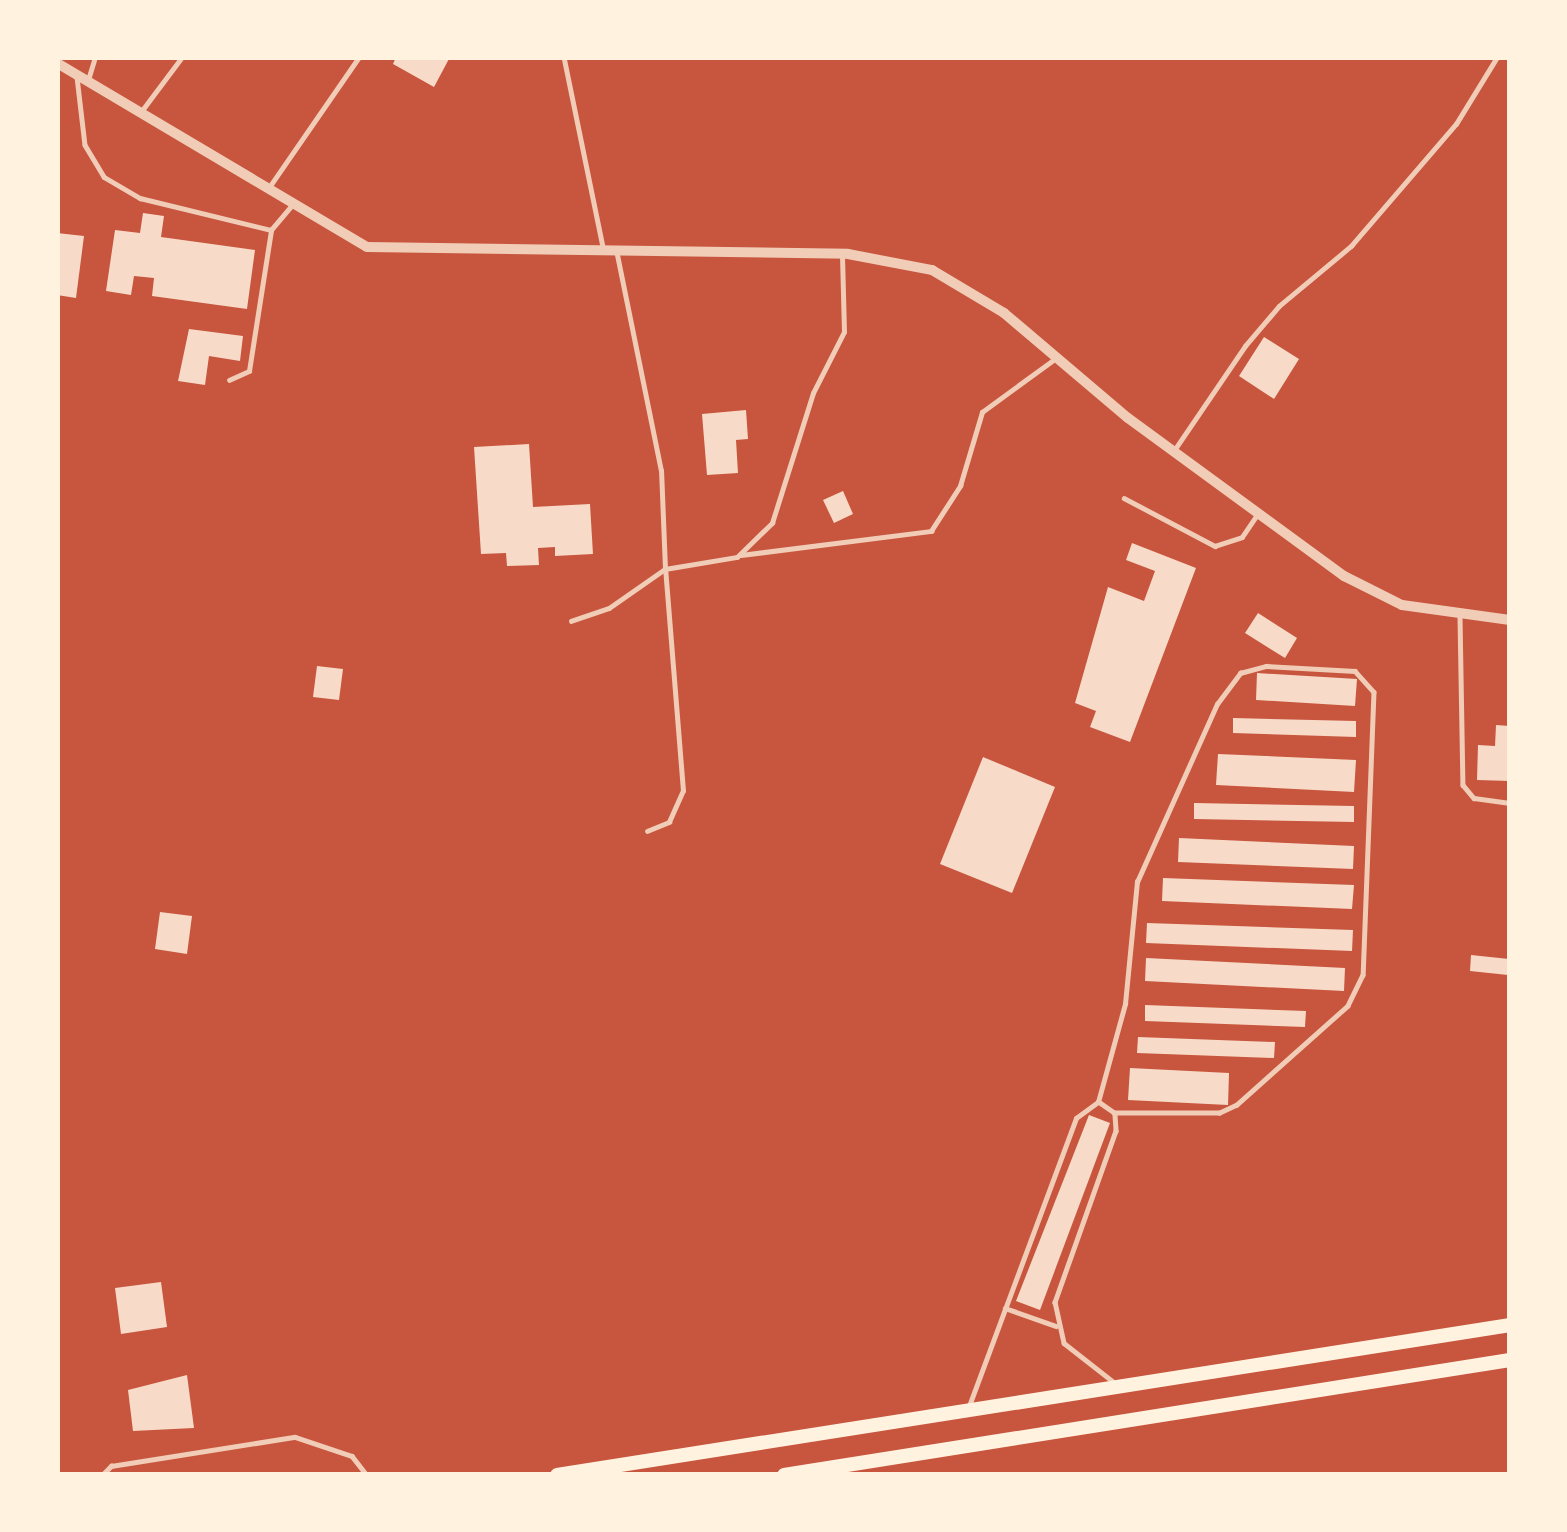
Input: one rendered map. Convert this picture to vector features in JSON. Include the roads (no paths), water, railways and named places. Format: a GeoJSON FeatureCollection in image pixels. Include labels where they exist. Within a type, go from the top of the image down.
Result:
{"type":"FeatureCollection","features":[{"type":"Feature","properties":{"kind":"highway"},"geometry":{"type":"LineString","coordinates":[[557,1475],[1510,1325]]}},
{"type":"Feature","properties":{"kind":"highway"},"geometry":{"type":"LineString","coordinates":[[784,1475],[1510,1360]]}},
{"type":"Feature","properties":{"kind":"street"},"geometry":{"type":"LineString","coordinates":[[57,63],[336,236],[385,250],[842,254],[943,275],[1257,515],[1377,596],[1460,617],[1510,620]]}},
{"type":"Feature","properties":{"kind":"lane"},"geometry":{"type":"LineString","coordinates":[[95,57],[83,78],[85,145],[104,177],[140,198],[271,230]]}},
{"type":"Feature","properties":{"kind":"lane"},"geometry":{"type":"LineString","coordinates":[[139,113],[182,57]]}},
{"type":"Feature","properties":{"kind":"lane"},"geometry":{"type":"LineString","coordinates":[[266,192],[359,57]]}},
{"type":"Feature","properties":{"kind":"lane"},"geometry":{"type":"LineString","coordinates":[[564,57],[661,471],[665,569],[686,744],[683,791],[669,822],[647,831]]}},
{"type":"Feature","properties":{"kind":"lane"},"geometry":{"type":"LineString","coordinates":[[1173,452],[1245,346],[1279,305],[1351,246],[1456,124],[1497,57]]}},
{"type":"Feature","properties":{"kind":"lane"},"geometry":{"type":"LineString","coordinates":[[229,380],[249,371],[271,230],[290,207]]}},
{"type":"Feature","properties":{"kind":"lane"},"geometry":{"type":"LineString","coordinates":[[739,556],[772,523],[813,393],[844,332],[842,254]]}},
{"type":"Feature","properties":{"kind":"lane"},"geometry":{"type":"LineString","coordinates":[[571,620],[609,608],[665,569],[931,531],[960,486],[982,412],[1056,358]]}},
{"type":"Feature","properties":{"kind":"lane"},"geometry":{"type":"LineString","coordinates":[[1124,498],[1215,545],[1242,537],[1257,515]]}},
{"type":"Feature","properties":{"kind":"lane"},"geometry":{"type":"LineString","coordinates":[[1460,617],[1463,784],[1474,798],[1510,803]]}},
{"type":"Feature","properties":{"kind":"lane"},"geometry":{"type":"LineString","coordinates":[[968,1410],[1076,1118],[1098,1102],[1125,1004],[1137,882],[1217,704],[1240,673],[1266,666],[1355,670],[1374,692],[1363,975],[1348,1006],[1237,1105],[1220,1113],[1114,1113],[1098,1102]]}},
{"type":"Feature","properties":{"kind":"lane"},"geometry":{"type":"LineString","coordinates":[[1114,1113],[1116,1131],[1059,1279],[1056,1326],[1064,1343],[1120,1386]]}},
{"type":"Feature","properties":{"kind":"lane"},"geometry":{"type":"LineString","coordinates":[[1005,1308],[1056,1326]]}},
{"type":"Feature","properties":{"kind":"lane"},"geometry":{"type":"LineString","coordinates":[[102,1475],[111,1466],[295,1437],[352,1456],[368,1475]]}}]}
